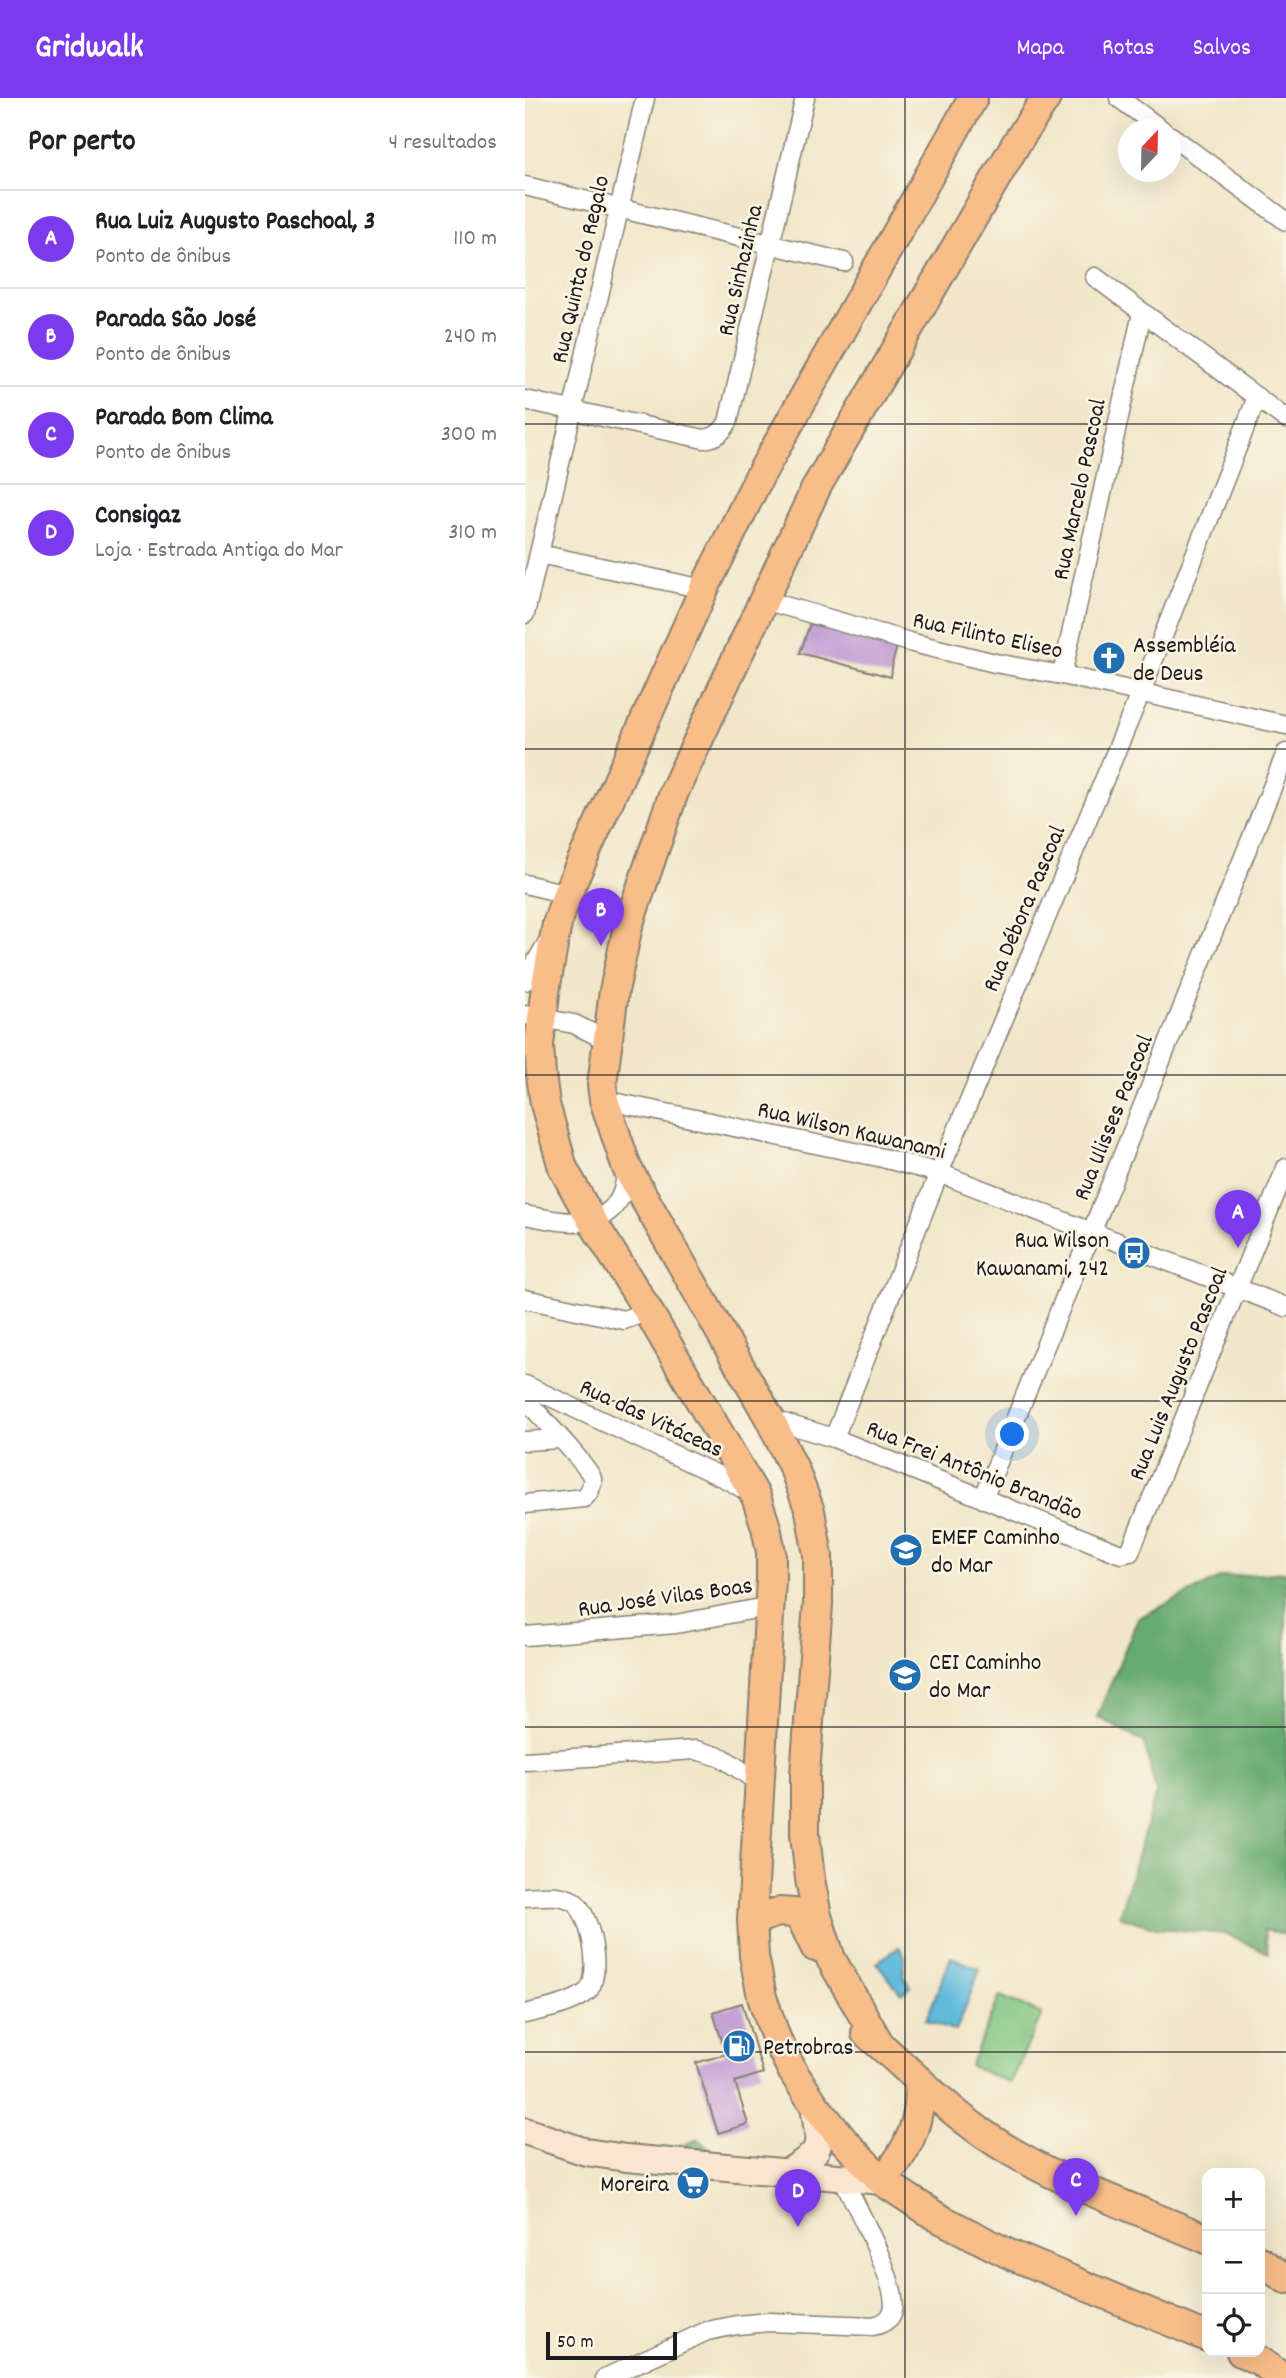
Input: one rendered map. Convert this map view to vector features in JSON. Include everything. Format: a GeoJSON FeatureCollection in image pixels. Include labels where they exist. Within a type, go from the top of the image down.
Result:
{"type":"FeatureCollection","features":[{"type":"Feature","properties":{"kind":"main road"},"geometry":{"type":"LineString","coordinates":[[973,98],[759,477],[704,589],[567,894],[533,1016],[545,1104],[563,1168],[756,1497],[766,1527],[771,1552],[771,1606],[758,1783],[752,1920],[754,1956],[766,2007],[776,2038],[793,2072],[814,2104],[845,2142],[882,2181],[937,2217],[974,2238],[1202,2335]]}},
{"type":"Feature","properties":{"kind":"main road"},"geometry":{"type":"LineString","coordinates":[[1017,142],[1022,120],[1034,98]]}},
{"type":"Feature","properties":{"kind":"main road"},"geometry":{"type":"LineString","coordinates":[[879,2043],[831,1959],[817,1916],[810,1879],[805,1834],[805,1774],[818,1604],[818,1555],[810,1511],[789,1457],[770,1419],[627,1168],[604,1100],[602,1085],[614,991],[628,926],[674,792],[817,486],[1017,142],[1046,98]]}},
{"type":"Feature","properties":{"kind":"main road"},"geometry":{"type":"LineString","coordinates":[[752,1920],[779,1912],[798,1915],[840,2000],[858,2025],[919,2083],[981,2132],[1025,2159],[1202,2237]]}},
{"type":"Feature","properties":{"kind":"main road"},"geometry":{"type":"LineString","coordinates":[[882,2181],[903,2154],[912,2135],[921,2097],[919,2083]]}},
{"type":"Feature","properties":{"kind":"main road"},"geometry":{"type":"LineString","coordinates":[[1265,2264],[1286,2279]]}},
{"type":"Feature","properties":{"kind":"main road"},"geometry":{"type":"LineString","coordinates":[[1252,2357],[1283,2378]]}},
{"type":"Feature","properties":{"kind":"street","name":"Rua Quinta do Regalo"},"geometry":{"type":"LineString","coordinates":[[525,614],[645,98]]}},
{"type":"Feature","properties":{"kind":"street","name":"Rua Sinhazinha"},"geometry":{"type":"LineString","coordinates":[[571,411],[704,439],[715,437],[723,431],[728,422],[805,98]]}},
{"type":"Feature","properties":{"kind":"street"},"geometry":{"type":"LineString","coordinates":[[1119,98],[1147,119]]}},
{"type":"Feature","properties":{"kind":"street"},"geometry":{"type":"LineString","coordinates":[[1181,143],[1286,221]]}},
{"type":"Feature","properties":{"kind":"street"},"geometry":{"type":"LineString","coordinates":[[525,186],[844,262]]}},
{"type":"Feature","properties":{"kind":"street"},"geometry":{"type":"LineString","coordinates":[[1095,277],[1286,418]]}},
{"type":"Feature","properties":{"kind":"street","name":"Rua Marcelo Pascoal"},"geometry":{"type":"LineString","coordinates":[[1062,675],[1142,313]]}},
{"type":"Feature","properties":{"kind":"street","name":"Rua Débora Pascoal"},"geometry":{"type":"LineString","coordinates":[[834,1438],[939,1173],[1141,692],[1257,397]]}},
{"type":"Feature","properties":{"kind":"street"},"geometry":{"type":"LineString","coordinates":[[525,400],[571,411]]}},
{"type":"Feature","properties":{"kind":"street"},"geometry":{"type":"LineString","coordinates":[[539,554],[704,589]]}},
{"type":"Feature","properties":{"kind":"street","name":"Rua Filinto Eliseo"},"geometry":{"type":"LineString","coordinates":[[764,600],[913,643],[995,663],[1062,675],[1286,725]]}},
{"type":"Feature","properties":{"kind":"street","name":"Rua Ulisses Pascoal"},"geometry":{"type":"LineString","coordinates":[[983,1499],[1286,753]]}},
{"type":"Feature","properties":{"kind":"street"},"geometry":{"type":"LineString","coordinates":[[525,884],[567,894]]}},
{"type":"Feature","properties":{"kind":"street"},"geometry":{"type":"LineString","coordinates":[[525,981],[557,925]]}},
{"type":"Feature","properties":{"kind":"street"},"geometry":{"type":"LineString","coordinates":[[533,1016],[574,1024],[606,1040]]}},
{"type":"Feature","properties":{"kind":"street","name":"Rua Wilson Kawanami"},"geometry":{"type":"LineString","coordinates":[[604,1100],[883,1158],[939,1173],[1286,1307]]}},
{"type":"Feature","properties":{"kind":"street"},"geometry":{"type":"LineString","coordinates":[[525,1215],[567,1222],[592,1221],[615,1206],[623,1190],[627,1168]]}},
{"type":"Feature","properties":{"kind":"street","name":"Rua Luis Augusto Pascoal"},"geometry":{"type":"LineString","coordinates":[[1126,1554],[1134,1547],[1286,1168]]}},
{"type":"Feature","properties":{"kind":"street"},"geometry":{"type":"LineString","coordinates":[[525,1299],[610,1319],[633,1318],[648,1311]]}},
{"type":"Feature","properties":{"kind":"street","name":"Rua das Vitáceas"},"geometry":{"type":"LineString","coordinates":[[525,1385],[728,1480],[756,1497]]}},
{"type":"Feature","properties":{"kind":"street"},"geometry":{"type":"LineString","coordinates":[[525,1399],[590,1472],[592,1483],[589,1493],[577,1500],[525,1504]]}},
{"type":"Feature","properties":{"kind":"street","name":"Rua Frei Antônio Brandão"},"geometry":{"type":"LineString","coordinates":[[770,1419],[834,1438],[1126,1554]]}},
{"type":"Feature","properties":{"kind":"street"},"geometry":{"type":"LineString","coordinates":[[789,1457],[806,1430]]}},
{"type":"Feature","properties":{"kind":"street"},"geometry":{"type":"LineString","coordinates":[[525,1441],[560,1439]]}},
{"type":"Feature","properties":{"kind":"street","name":"Rua José Vilas Boas"},"geometry":{"type":"LineString","coordinates":[[525,1636],[676,1624],[771,1606]]}},
{"type":"Feature","properties":{"kind":"street"},"geometry":{"type":"LineString","coordinates":[[525,1761],[696,1750],[723,1758],[758,1783]]}},
{"type":"Feature","properties":{"kind":"street"},"geometry":{"type":"LineString","coordinates":[[525,1897],[564,1897],[581,1907],[586,1916],[595,1975],[592,1986],[585,1993],[565,2003],[525,2014]]}},
{"type":"Feature","properties":{"kind":"street"},"geometry":{"type":"LineString","coordinates":[[788,2172],[811,2158],[817,2151],[819,2144],[814,2104]]}},
{"type":"Feature","properties":{"kind":"street"},"geometry":{"type":"LineString","coordinates":[[525,2131],[586,2152],[626,2158],[882,2181]]}},
{"type":"Feature","properties":{"kind":"street"},"geometry":{"type":"LineString","coordinates":[[605,2378],[707,2331],[737,2325],[769,2322],[873,2326],[882,2324],[889,2318],[894,2305],[888,2278],[843,2179]]}},
{"type":"Feature","properties":{"kind":"green space"},"geometry":{"type":"Polygon","coordinates":[[[1286,1572],[1286,1934],[1264,1930],[1268,1953],[1226,1934],[1156,1928],[1119,1916],[1156,1793],[1144,1742],[1097,1717],[1138,1618],[1222,1577],[1286,1572]]]}},
{"type":"Feature","properties":{"kind":"green space"},"geometry":{"type":"Polygon","coordinates":[[[1000,1996],[1042,2014],[1010,2083],[970,2066],[1000,1996]]]}},
{"type":"Feature","properties":{"kind":"green space"},"geometry":{"type":"Polygon","coordinates":[[[698,2139],[711,2150],[673,2149],[698,2139]]]}},
{"type":"Feature","properties":{"kind":"water"},"geometry":{"type":"Polygon","coordinates":[[[899,1947],[905,1957],[903,1976],[911,1987],[901,1994],[877,1963],[899,1947]]]}},
{"type":"Feature","properties":{"kind":"water"},"geometry":{"type":"Polygon","coordinates":[[[951,1957],[980,1969],[956,2031],[926,2020],[951,1957]]]}},
{"type":"Feature","properties":{"kind":"building"},"geometry":{"type":"Polygon","coordinates":[[[810,624],[898,644],[891,677],[800,653],[810,624]]]}},
{"type":"Feature","properties":{"kind":"building"},"geometry":{"type":"Polygon","coordinates":[[[742,2003],[763,2073],[735,2082],[748,2124],[718,2133],[696,2063],[726,2054],[713,2012],[742,2003]]]}},
{"type":"Feature","properties":{"kind":"place","name":"Assembléia de Deus"},"geometry":{"type":"Point","coordinates":[1109,658]}},
{"type":"Feature","properties":{"kind":"place","name":"Parada São José"},"geometry":{"type":"Point","coordinates":[601,946]}},
{"type":"Feature","properties":{"kind":"place","name":"Rua Luiz Augusto Paschoal, 3"},"geometry":{"type":"Point","coordinates":[1238,1248]}},
{"type":"Feature","properties":{"kind":"place","name":"Rua Wilson Kawanami, 242"},"geometry":{"type":"Point","coordinates":[1134,1253]}},
{"type":"Feature","properties":{"kind":"place","name":"EMEF Caminho do Mar"},"geometry":{"type":"Point","coordinates":[906,1550]}},
{"type":"Feature","properties":{"kind":"place","name":"CEI Caminho do Mar"},"geometry":{"type":"Point","coordinates":[905,1675]}},
{"type":"Feature","properties":{"kind":"place","name":"Petrobras"},"geometry":{"type":"Point","coordinates":[739,2046]}},
{"type":"Feature","properties":{"kind":"place","name":"Moreira"},"geometry":{"type":"Point","coordinates":[693,2183]}},
{"type":"Feature","properties":{"kind":"place","name":"Parada Bom Clima"},"geometry":{"type":"Point","coordinates":[1076,2216]}},
{"type":"Feature","properties":{"kind":"place","name":"Consigaz"},"geometry":{"type":"Point","coordinates":[798,2227]}}]}
